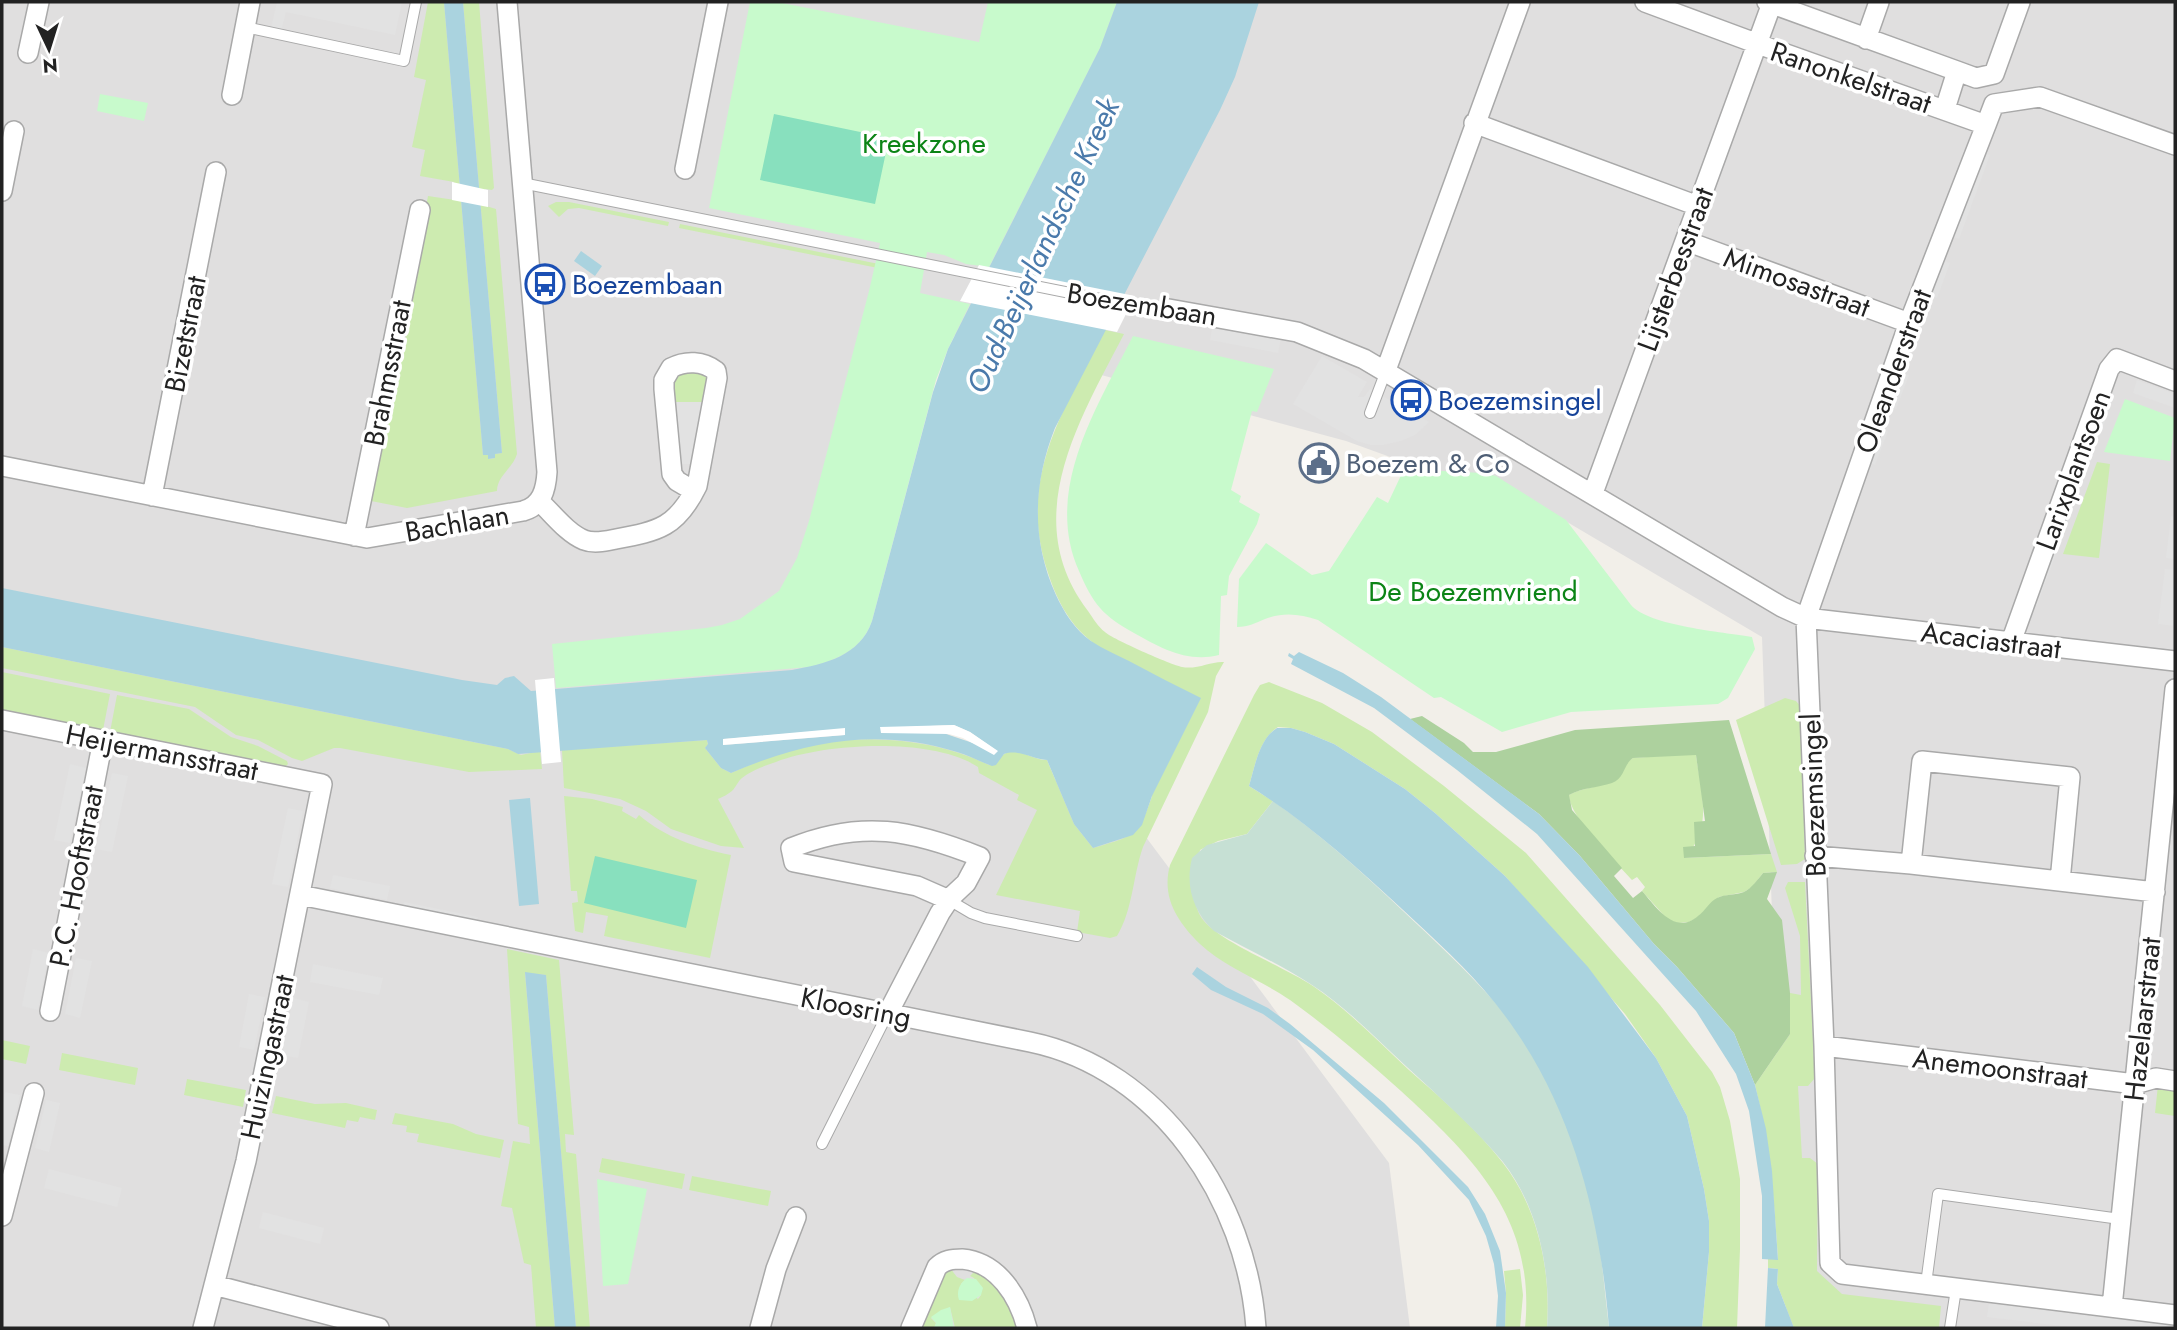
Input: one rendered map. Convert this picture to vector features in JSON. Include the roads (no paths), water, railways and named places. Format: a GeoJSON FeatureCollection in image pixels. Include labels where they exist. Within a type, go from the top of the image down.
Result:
{"type":"FeatureCollection","features":[{"type":"Feature","properties":{"kind":"street"},"geometry":{"type":"LineString","coordinates":[[28,53],[39,2]]}},
{"type":"Feature","properties":{"kind":"street"},"geometry":{"type":"LineString","coordinates":[[232,95],[250,2]]}},
{"type":"Feature","properties":{"kind":"street","name":"Bachlaan"},"geometry":{"type":"LineString","coordinates":[[2,466],[354,536],[377,537],[532,508],[544,492],[547,472],[508,2]]}},
{"type":"Feature","properties":{"kind":"street"},"geometry":{"type":"LineString","coordinates":[[685,169],[718,2]]}},
{"type":"Feature","properties":{"kind":"street"},"geometry":{"type":"LineString","coordinates":[[1520,2],[1474,122],[1386,370],[1782,607],[1806,618]]}},
{"type":"Feature","properties":{"kind":"street","name":"Ranonkelstraat"},"geometry":{"type":"LineString","coordinates":[[1645,2],[1986,125]]}},
{"type":"Feature","properties":{"kind":"street","name":"Ranonkelstraat"},"geometry":{"type":"LineString","coordinates":[[1866,39],[1879,2]]}},
{"type":"Feature","properties":{"kind":"street","name":"Ranonkelstraat"},"geometry":{"type":"LineString","coordinates":[[1758,44],[1770,3],[1976,78],[1994,74],[2020,2]]}},
{"type":"Feature","properties":{"kind":"street","name":"Lijsterbesstraat"},"geometry":{"type":"LineString","coordinates":[[1593,493],[1758,44]]}},
{"type":"Feature","properties":{"kind":"street","name":"Ranonkelstraat"},"geometry":{"type":"LineString","coordinates":[[1945,109],[1957,71]]}},
{"type":"Feature","properties":{"kind":"street"},"geometry":{"type":"LineString","coordinates":[[1986,125],[1994,104],[2040,97],[2175,145]]}},
{"type":"Feature","properties":{"kind":"street"},"geometry":{"type":"LineString","coordinates":[[1474,122],[1698,206]]}},
{"type":"Feature","properties":{"kind":"street","name":"Oleanderstraat"},"geometry":{"type":"LineString","coordinates":[[1806,618],[1909,323],[1986,125]]}},
{"type":"Feature","properties":{"kind":"street"},"geometry":{"type":"LineString","coordinates":[[2,191],[14,131]]}},
{"type":"Feature","properties":{"kind":"street","name":"Bizetstraat"},"geometry":{"type":"LineString","coordinates":[[152,496],[216,173]]}},
{"type":"Feature","properties":{"kind":"street","name":"Brahmsstraat"},"geometry":{"type":"LineString","coordinates":[[354,536],[420,210]]}},
{"type":"Feature","properties":{"kind":"street","name":"Mimosastraat"},"geometry":{"type":"LineString","coordinates":[[1686,241],[1909,323]]}},
{"type":"Feature","properties":{"kind":"street","name":"Boezembaan"},"geometry":{"type":"LineString","coordinates":[[1169,309],[1297,332],[1386,370]]}},
{"type":"Feature","properties":{"kind":"street","name":"Larixplantsoen"},"geometry":{"type":"LineString","coordinates":[[2011,642],[2109,369],[2117,359],[2175,381]]}},
{"type":"Feature","properties":{"kind":"street"},"geometry":{"type":"LineString","coordinates":[[539,501],[576,535],[594,542],[641,535],[668,525],[679,515],[694,491],[700,475],[717,378],[716,371],[708,366],[688,363],[671,368],[664,380],[664,389],[672,474],[677,481],[694,491]]}},
{"type":"Feature","properties":{"kind":"street","name":"Acaciastraat"},"geometry":{"type":"LineString","coordinates":[[1806,618],[2175,661]]}},
{"type":"Feature","properties":{"kind":"street","name":"Boezemsingel"},"geometry":{"type":"LineString","coordinates":[[1806,618],[1830,1263],[1843,1274],[1926,1284]]}},
{"type":"Feature","properties":{"kind":"street","name":"Hazelaarstraat"},"geometry":{"type":"LineString","coordinates":[[2112,1307],[2155,892],[2167,863],[2175,689]]}},
{"type":"Feature","properties":{"kind":"street","name":"Heijermansstraat"},"geometry":{"type":"LineString","coordinates":[[2,720],[322,785]]}},
{"type":"Feature","properties":{"kind":"street","name":"P.C. Hooftstraat"},"geometry":{"type":"LineString","coordinates":[[50,1011],[103,740]]}},
{"type":"Feature","properties":{"kind":"street"},"geometry":{"type":"LineString","coordinates":[[1911,864],[1922,761],[2070,777],[2060,881]]}},
{"type":"Feature","properties":{"kind":"street","name":"Huizingastraat"},"geometry":{"type":"LineString","coordinates":[[203,1328],[247,1154],[322,785]]}},
{"type":"Feature","properties":{"kind":"street"},"geometry":{"type":"LineString","coordinates":[[888,1013],[940,913],[966,883],[980,857],[937,840],[901,832],[856,831],[817,838],[791,848],[794,862],[917,886],[949,900]]}},
{"type":"Feature","properties":{"kind":"street"},"geometry":{"type":"LineString","coordinates":[[1815,856],[1911,864],[2155,892]]}},
{"type":"Feature","properties":{"kind":"street","name":"Kloosring"},"geometry":{"type":"LineString","coordinates":[[300,895],[1050,1046],[1103,1071],[1145,1101],[1192,1151],[1221,1197],[1244,1258],[1256,1328]]}},
{"type":"Feature","properties":{"kind":"street","name":"Anemoonstraat"},"geometry":{"type":"LineString","coordinates":[[1824,1046],[2135,1084],[2156,1078],[2175,1080]]}},
{"type":"Feature","properties":{"kind":"street"},"geometry":{"type":"LineString","coordinates":[[2,1216],[34,1093]]}},
{"type":"Feature","properties":{"kind":"street"},"geometry":{"type":"LineString","coordinates":[[760,1328],[776,1269],[796,1217]]}},
{"type":"Feature","properties":{"kind":"street"},"geometry":{"type":"LineString","coordinates":[[911,1328],[937,1267],[954,1259],[978,1263],[1005,1282],[1018,1301],[1027,1328]]}},
{"type":"Feature","properties":{"kind":"street"},"geometry":{"type":"LineString","coordinates":[[1926,1284],[2175,1315]]}},
{"type":"Feature","properties":{"kind":"street"},"geometry":{"type":"LineString","coordinates":[[214,1285],[379,1328]]}},
{"type":"Feature","properties":{"kind":"lane"},"geometry":{"type":"LineString","coordinates":[[245,27],[404,61],[416,2]]}},
{"type":"Feature","properties":{"kind":"lane","name":"Boezembaan"},"geometry":{"type":"LineString","coordinates":[[522,183],[1130,305],[1169,309]]}},
{"type":"Feature","properties":{"kind":"lane"},"geometry":{"type":"LineString","coordinates":[[1370,413],[1386,370]]}},
{"type":"Feature","properties":{"kind":"lane"},"geometry":{"type":"LineString","coordinates":[[949,900],[971,914],[985,918],[1077,936]]}},
{"type":"Feature","properties":{"kind":"lane"},"geometry":{"type":"LineString","coordinates":[[822,1143],[888,1013]]}},
{"type":"Feature","properties":{"kind":"lane"},"geometry":{"type":"LineString","coordinates":[[1926,1284],[1938,1194],[2120,1219]]}},
{"type":"Feature","properties":{"kind":"lane"},"geometry":{"type":"LineString","coordinates":[[1950,1328],[1956,1289]]}},
{"type":"Feature","properties":{"kind":"water"},"geometry":{"type":"Polygon","coordinates":[[[444,2],[463,2],[502,453],[488,459],[488,455],[483,455],[444,2]]]}},
{"type":"Feature","properties":{"kind":"water","name":"Oud-Beijerlandsche Kreek"},"geometry":{"type":"Polygon","coordinates":[[[1117,2],[1259,2],[1235,77],[1220,110],[1055,428],[1042,470],[1038,512],[1042,553],[1056,595],[1066,614],[1085,637],[1100,647],[1201,698],[1152,796],[1142,825],[1133,835],[1093,848],[1074,824],[1047,760],[1020,753],[1004,754],[996,765],[992,766],[961,753],[927,744],[870,739],[814,746],[731,773],[721,768],[705,748],[707,740],[518,754],[508,749],[2,647],[2,588],[462,680],[497,685],[505,678],[514,676],[531,691],[792,670],[817,665],[840,656],[859,643],[872,621],[933,392],[948,349],[1100,48],[1117,2]],[[954,725],[881,728],[943,733],[997,751],[970,732],[954,725]],[[845,729],[723,739],[723,745],[845,735],[845,729]]]}},
{"type":"Feature","properties":{"kind":"water"},"geometry":{"type":"Polygon","coordinates":[[[581,251],[602,266],[595,276],[574,261],[581,251]]]}},
{"type":"Feature","properties":{"kind":"water"},"geometry":{"type":"Polygon","coordinates":[[[1299,652],[1343,673],[1381,697],[1539,814],[1580,856],[1734,1033],[1755,1085],[1766,1129],[1772,1171],[1778,1260],[1762,1259],[1762,1196],[1749,1111],[1736,1074],[1696,1011],[1537,834],[1374,708],[1291,664],[1293,659],[1288,656],[1289,653],[1294,656],[1299,652]]]}},
{"type":"Feature","properties":{"kind":"water"},"geometry":{"type":"Polygon","coordinates":[[[1277,728],[1291,728],[1334,744],[1405,789],[1435,813],[1505,876],[1588,967],[1656,1058],[1687,1116],[1704,1189],[1709,1221],[1709,1252],[1702,1328],[1609,1328],[1605,1285],[1589,1199],[1562,1116],[1543,1077],[1521,1039],[1495,1003],[1450,954],[1328,844],[1249,786],[1262,746],[1277,728]]]}},
{"type":"Feature","properties":{"kind":"water"},"geometry":{"type":"Polygon","coordinates":[[[530,798],[539,904],[519,906],[509,800],[530,798]]]}},
{"type":"Feature","properties":{"kind":"water"},"geometry":{"type":"Polygon","coordinates":[[[1197,967],[1226,987],[1268,1008],[1290,1024],[1384,1103],[1468,1187],[1485,1214],[1500,1251],[1506,1293],[1505,1328],[1496,1328],[1498,1296],[1494,1264],[1486,1236],[1469,1200],[1418,1145],[1313,1050],[1263,1014],[1211,990],[1192,974],[1197,967]]]}},
{"type":"Feature","properties":{"kind":"water"},"geometry":{"type":"Polygon","coordinates":[[[525,972],[546,975],[576,1328],[555,1328],[525,972]]]}},
{"type":"Feature","properties":{"kind":"water"},"geometry":{"type":"Polygon","coordinates":[[[1768,1268],[1778,1269],[1777,1284],[1794,1328],[1765,1328],[1768,1268]]]}},
{"type":"Feature","properties":{"kind":"place","name":"Boezembaan"},"geometry":{"type":"Point","coordinates":[545,284]}},
{"type":"Feature","properties":{"kind":"place","name":"Boezemsingel"},"geometry":{"type":"Point","coordinates":[1411,400]}},
{"type":"Feature","properties":{"kind":"place","name":"Boezem & Co"},"geometry":{"type":"Point","coordinates":[1319,463]}},
{"type":"Feature","properties":{"kind":"park label","name":"Kreekzone"},"geometry":{"type":"Point","coordinates":[924,143]}},
{"type":"Feature","properties":{"kind":"park label","name":"De Boezemvriend"},"geometry":{"type":"Point","coordinates":[1473,591]}}]}
